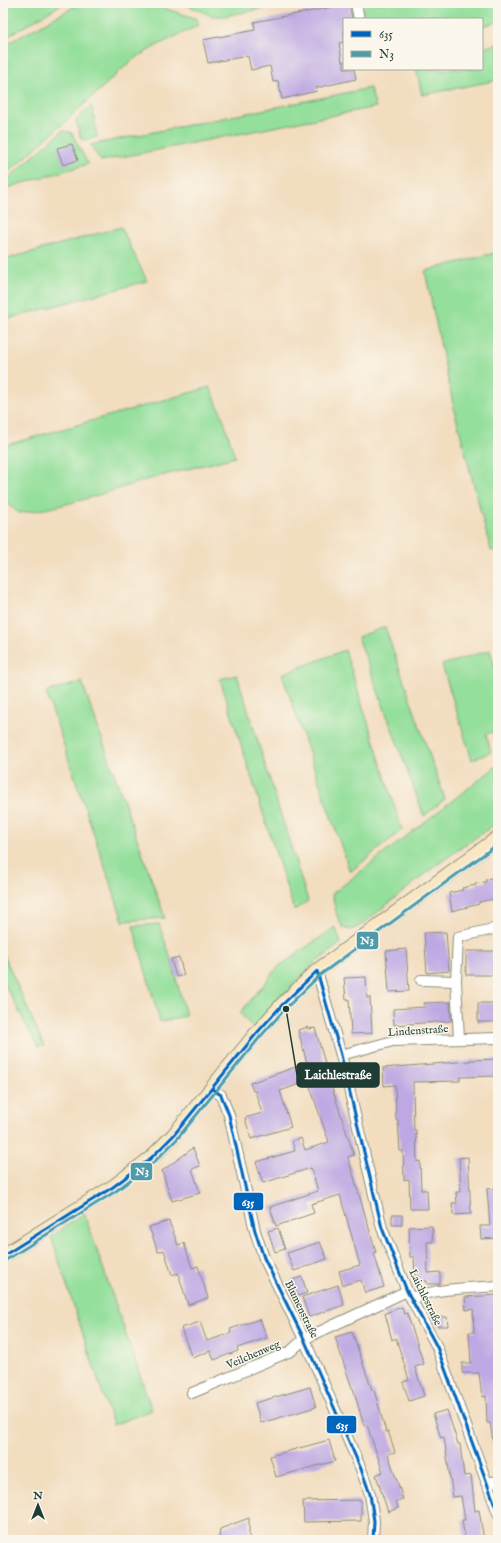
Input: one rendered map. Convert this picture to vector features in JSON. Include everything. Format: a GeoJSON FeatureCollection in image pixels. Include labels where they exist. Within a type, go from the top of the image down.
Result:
{"type":"FeatureCollection","features":[{"type":"Feature","properties":{"kind":"main road"},"geometry":{"type":"LineString","coordinates":[[3,1256],[112,1187],[151,1158],[173,1136],[256,1034],[282,1005],[317,971],[498,838]]}},
{"type":"Feature","properties":{"kind":"street"},"geometry":{"type":"LineString","coordinates":[[356,3],[358,18]]}},
{"type":"Feature","properties":{"kind":"street"},"geometry":{"type":"LineString","coordinates":[[460,1039],[456,981],[458,937],[498,928]]}},
{"type":"Feature","properties":{"kind":"street","name":"Laichlestraße"},"geometry":{"type":"LineString","coordinates":[[317,971],[341,1055],[382,1228],[409,1295],[437,1347],[498,1513]]}},
{"type":"Feature","properties":{"kind":"street"},"geometry":{"type":"LineString","coordinates":[[421,980],[456,981]]}},
{"type":"Feature","properties":{"kind":"street","name":"Lindenstraße"},"geometry":{"type":"LineString","coordinates":[[341,1055],[393,1041],[498,1038]]}},
{"type":"Feature","properties":{"kind":"street","name":"Blumenstraße"},"geometry":{"type":"LineString","coordinates":[[212,1088],[221,1096],[229,1115],[255,1231],[264,1258],[304,1339],[361,1469],[370,1494],[374,1521],[373,1540]]}},
{"type":"Feature","properties":{"kind":"street","name":"Veilchenweg"},"geometry":{"type":"LineString","coordinates":[[192,1393],[291,1351],[304,1339],[409,1295],[498,1286]]}},
{"type":"Feature","properties":{"kind":"street"},"geometry":{"type":"LineString","coordinates":[[486,1483],[498,1481]]}},
{"type":"Feature","properties":{"kind":"green space"},"geometry":{"type":"Polygon","coordinates":[[[3,3],[64,3],[3,39],[3,3]]]}},
{"type":"Feature","properties":{"kind":"green space"},"geometry":{"type":"Polygon","coordinates":[[[81,3],[147,3],[195,18],[198,22],[197,26],[158,45],[132,60],[3,177],[3,46],[81,3]]]}},
{"type":"Feature","properties":{"kind":"green space"},"geometry":{"type":"Polygon","coordinates":[[[182,3],[290,3],[225,16],[212,16],[182,3]]]}},
{"type":"Feature","properties":{"kind":"green space"},"geometry":{"type":"Polygon","coordinates":[[[361,3],[498,3],[498,22],[483,26],[483,18],[364,18],[361,3]]]}},
{"type":"Feature","properties":{"kind":"green space"},"geometry":{"type":"Polygon","coordinates":[[[498,44],[498,80],[422,95],[416,70],[483,70],[483,48],[498,44]]]}},
{"type":"Feature","properties":{"kind":"green space"},"geometry":{"type":"Polygon","coordinates":[[[370,88],[376,107],[101,161],[90,145],[370,88]]]}},
{"type":"Feature","properties":{"kind":"green space"},"geometry":{"type":"Polygon","coordinates":[[[90,106],[93,109],[97,137],[86,140],[81,139],[76,120],[90,106]]]}},
{"type":"Feature","properties":{"kind":"green space"},"geometry":{"type":"Polygon","coordinates":[[[62,131],[71,132],[88,164],[3,189],[3,183],[62,131]]]}},
{"type":"Feature","properties":{"kind":"green space"},"geometry":{"type":"Polygon","coordinates":[[[121,227],[147,281],[3,320],[3,260],[121,227]]]}},
{"type":"Feature","properties":{"kind":"green space"},"geometry":{"type":"Polygon","coordinates":[[[498,252],[498,549],[491,551],[455,413],[425,271],[498,252]]]}},
{"type":"Feature","properties":{"kind":"green space"},"geometry":{"type":"Polygon","coordinates":[[[210,387],[223,418],[235,457],[157,477],[52,508],[19,513],[7,504],[3,496],[3,446],[210,387]]]}},
{"type":"Feature","properties":{"kind":"green space"},"geometry":{"type":"Polygon","coordinates":[[[385,627],[445,799],[424,816],[358,637],[385,627]]]}},
{"type":"Feature","properties":{"kind":"green space"},"geometry":{"type":"Polygon","coordinates":[[[345,650],[402,830],[350,872],[282,674],[345,650]]]}},
{"type":"Feature","properties":{"kind":"green space"},"geometry":{"type":"Polygon","coordinates":[[[490,650],[498,679],[498,730],[486,734],[491,752],[472,760],[442,665],[490,650]]]}},
{"type":"Feature","properties":{"kind":"green space"},"geometry":{"type":"Polygon","coordinates":[[[237,675],[308,901],[294,910],[220,679],[237,675]]]}},
{"type":"Feature","properties":{"kind":"green space"},"geometry":{"type":"Polygon","coordinates":[[[82,682],[165,918],[123,921],[46,692],[82,682]]]}},
{"type":"Feature","properties":{"kind":"green space"},"geometry":{"type":"Polygon","coordinates":[[[498,765],[498,822],[438,864],[360,926],[351,930],[343,928],[337,916],[332,894],[498,765]]]}},
{"type":"Feature","properties":{"kind":"green space"},"geometry":{"type":"Polygon","coordinates":[[[159,924],[171,959],[186,1016],[160,1022],[133,926],[159,924]]]}},
{"type":"Feature","properties":{"kind":"green space"},"geometry":{"type":"Polygon","coordinates":[[[335,927],[341,943],[313,965],[253,1028],[240,1013],[278,967],[335,927]]]}},
{"type":"Feature","properties":{"kind":"green space"},"geometry":{"type":"Polygon","coordinates":[[[3,953],[44,1046],[38,1047],[3,981],[3,953]]]}},
{"type":"Feature","properties":{"kind":"green space"},"geometry":{"type":"Polygon","coordinates":[[[84,1213],[152,1410],[113,1425],[51,1237],[84,1213]]]}},
{"type":"Feature","properties":{"kind":"building"},"geometry":{"type":"Polygon","coordinates":[[[349,4],[352,18],[343,18],[343,42],[339,43],[343,62],[343,70],[354,70],[356,79],[316,88],[317,91],[282,99],[278,81],[273,82],[270,66],[251,70],[248,56],[208,63],[203,40],[255,30],[254,22],[349,4]]]}},
{"type":"Feature","properties":{"kind":"building"},"geometry":{"type":"Polygon","coordinates":[[[72,144],[78,160],[63,165],[57,148],[72,144]]]}},
{"type":"Feature","properties":{"kind":"building"},"geometry":{"type":"Polygon","coordinates":[[[498,877],[498,898],[479,902],[479,904],[452,911],[449,893],[463,890],[462,888],[476,885],[476,883],[486,882],[486,879],[498,877]]]}},
{"type":"Feature","properties":{"kind":"building"},"geometry":{"type":"Polygon","coordinates":[[[446,932],[449,971],[427,973],[424,933],[446,932]]]}},
{"type":"Feature","properties":{"kind":"building"},"geometry":{"type":"Polygon","coordinates":[[[406,949],[409,991],[389,992],[386,951],[406,949]]]}},
{"type":"Feature","properties":{"kind":"building"},"geometry":{"type":"Polygon","coordinates":[[[466,951],[498,951],[498,975],[466,975],[466,951]]]}},
{"type":"Feature","properties":{"kind":"building"},"geometry":{"type":"Polygon","coordinates":[[[179,957],[184,975],[176,977],[171,959],[179,957]]]}},
{"type":"Feature","properties":{"kind":"building"},"geometry":{"type":"Polygon","coordinates":[[[366,977],[367,998],[370,997],[372,1033],[351,1034],[349,999],[346,999],[344,978],[366,977]]]}},
{"type":"Feature","properties":{"kind":"building"},"geometry":{"type":"Polygon","coordinates":[[[450,1002],[451,1021],[394,1025],[393,1009],[425,1007],[424,1003],[450,1002]]]}},
{"type":"Feature","properties":{"kind":"building"},"geometry":{"type":"Polygon","coordinates":[[[478,1003],[498,1003],[498,1022],[478,1022],[478,1003]]]}},
{"type":"Feature","properties":{"kind":"building"},"geometry":{"type":"Polygon","coordinates":[[[308,1027],[308,1029],[315,1028],[332,1088],[354,1155],[348,1157],[376,1252],[374,1253],[384,1287],[365,1293],[361,1280],[343,1285],[339,1271],[360,1265],[340,1195],[311,1204],[314,1213],[276,1226],[270,1207],[318,1191],[311,1168],[263,1183],[256,1162],[295,1151],[292,1141],[301,1138],[305,1150],[329,1142],[308,1081],[280,1091],[291,1127],[251,1139],[245,1118],[262,1113],[255,1091],[253,1091],[250,1083],[307,1063],[298,1030],[308,1027]]]}},
{"type":"Feature","properties":{"kind":"building"},"geometry":{"type":"Polygon","coordinates":[[[498,1059],[498,1076],[460,1077],[460,1081],[413,1082],[414,1130],[416,1130],[417,1162],[420,1161],[421,1190],[427,1190],[428,1209],[410,1209],[409,1179],[404,1180],[403,1151],[400,1151],[398,1120],[396,1120],[395,1085],[384,1086],[383,1068],[498,1059]]]}},
{"type":"Feature","properties":{"kind":"building"},"geometry":{"type":"Polygon","coordinates":[[[193,1148],[200,1166],[192,1169],[200,1193],[172,1201],[162,1171],[193,1148]]]}},
{"type":"Feature","properties":{"kind":"building"},"geometry":{"type":"Polygon","coordinates":[[[468,1157],[471,1214],[453,1215],[452,1203],[457,1203],[456,1192],[461,1192],[459,1158],[468,1157]]]}},
{"type":"Feature","properties":{"kind":"building"},"geometry":{"type":"Polygon","coordinates":[[[498,1188],[498,1238],[481,1239],[480,1226],[490,1226],[487,1189],[498,1188]]]}},
{"type":"Feature","properties":{"kind":"building"},"geometry":{"type":"Polygon","coordinates":[[[392,1215],[402,1215],[402,1225],[392,1225],[392,1215]]]}},
{"type":"Feature","properties":{"kind":"building"},"geometry":{"type":"Polygon","coordinates":[[[169,1221],[178,1245],[184,1243],[192,1268],[198,1266],[208,1298],[188,1305],[178,1273],[172,1275],[164,1250],[158,1252],[149,1227],[169,1221]]]}},
{"type":"Feature","properties":{"kind":"building"},"geometry":{"type":"Polygon","coordinates":[[[432,1226],[433,1242],[427,1242],[428,1273],[440,1272],[440,1284],[427,1284],[427,1281],[419,1281],[419,1277],[415,1277],[414,1257],[410,1257],[409,1227],[432,1226]]]}},
{"type":"Feature","properties":{"kind":"building"},"geometry":{"type":"Polygon","coordinates":[[[278,1228],[285,1249],[275,1252],[268,1231],[278,1228]]]}},
{"type":"Feature","properties":{"kind":"building"},"geometry":{"type":"Polygon","coordinates":[[[320,1242],[327,1259],[294,1271],[287,1253],[320,1242]]]}},
{"type":"Feature","properties":{"kind":"building"},"geometry":{"type":"Polygon","coordinates":[[[302,1277],[307,1293],[297,1296],[292,1280],[302,1277]]]}},
{"type":"Feature","properties":{"kind":"building"},"geometry":{"type":"Polygon","coordinates":[[[338,1285],[344,1305],[309,1317],[302,1297],[338,1285]]]}},
{"type":"Feature","properties":{"kind":"building"},"geometry":{"type":"Polygon","coordinates":[[[498,1295],[498,1330],[494,1330],[495,1364],[498,1364],[498,1440],[493,1441],[490,1423],[487,1423],[486,1396],[482,1397],[479,1373],[462,1373],[462,1363],[471,1363],[469,1332],[474,1332],[473,1309],[466,1310],[465,1297],[498,1295]]]}},
{"type":"Feature","properties":{"kind":"building"},"geometry":{"type":"Polygon","coordinates":[[[402,1307],[404,1314],[407,1313],[424,1364],[415,1367],[424,1396],[409,1401],[403,1382],[409,1380],[396,1338],[392,1340],[385,1313],[402,1307]]]}},
{"type":"Feature","properties":{"kind":"building"},"geometry":{"type":"Polygon","coordinates":[[[437,1317],[447,1317],[448,1326],[437,1326],[437,1317]]]}},
{"type":"Feature","properties":{"kind":"building"},"geometry":{"type":"Polygon","coordinates":[[[260,1319],[267,1338],[237,1348],[238,1351],[214,1360],[210,1351],[192,1358],[181,1328],[200,1322],[207,1341],[231,1333],[230,1329],[260,1319]]]}},
{"type":"Feature","properties":{"kind":"building"},"geometry":{"type":"Polygon","coordinates":[[[352,1332],[372,1390],[374,1390],[386,1432],[388,1431],[395,1452],[388,1454],[403,1499],[396,1501],[398,1508],[388,1512],[376,1475],[383,1472],[367,1425],[364,1426],[353,1388],[335,1337],[352,1332]]]}},
{"type":"Feature","properties":{"kind":"building"},"geometry":{"type":"Polygon","coordinates":[[[310,1387],[316,1407],[261,1423],[255,1403],[310,1387]]]}},
{"type":"Feature","properties":{"kind":"building"},"geometry":{"type":"Polygon","coordinates":[[[447,1410],[458,1444],[460,1444],[464,1476],[471,1475],[475,1511],[479,1510],[484,1540],[465,1540],[462,1520],[465,1520],[461,1496],[453,1497],[444,1437],[441,1438],[433,1414],[447,1410]]]}},
{"type":"Feature","properties":{"kind":"building"},"geometry":{"type":"Polygon","coordinates":[[[329,1440],[335,1461],[276,1477],[270,1456],[329,1440]]]}},
{"type":"Feature","properties":{"kind":"building"},"geometry":{"type":"Polygon","coordinates":[[[361,1500],[361,1521],[304,1522],[303,1501],[361,1500]]]}},
{"type":"Feature","properties":{"kind":"building"},"geometry":{"type":"Polygon","coordinates":[[[249,1518],[249,1540],[219,1540],[220,1529],[249,1518]]]}},
{"type":"Feature","properties":{"kind":"transit line","name":"N3"},"geometry":{"type":"LineString","coordinates":[[6,1260],[116,1191],[154,1162],[177,1139],[260,1037],[286,1008],[320,975],[498,844]]}},
{"type":"Feature","properties":{"kind":"transit line","name":"635"},"geometry":{"type":"LineString","coordinates":[[3,1256],[113,1187],[151,1158],[173,1136],[256,1034],[282,1005],[317,971],[341,1055],[382,1228],[407,1291],[437,1347],[498,1513]]}},
{"type":"Feature","properties":{"kind":"transit line","name":"635"},"geometry":{"type":"LineString","coordinates":[[212,1089],[221,1095],[229,1115],[255,1231],[264,1258],[304,1339],[361,1469],[370,1494],[374,1521],[373,1540]]}},
{"type":"Feature","properties":{"kind":"place","name":"Laichlestraße"},"geometry":{"type":"Point","coordinates":[286,1009]}}]}
